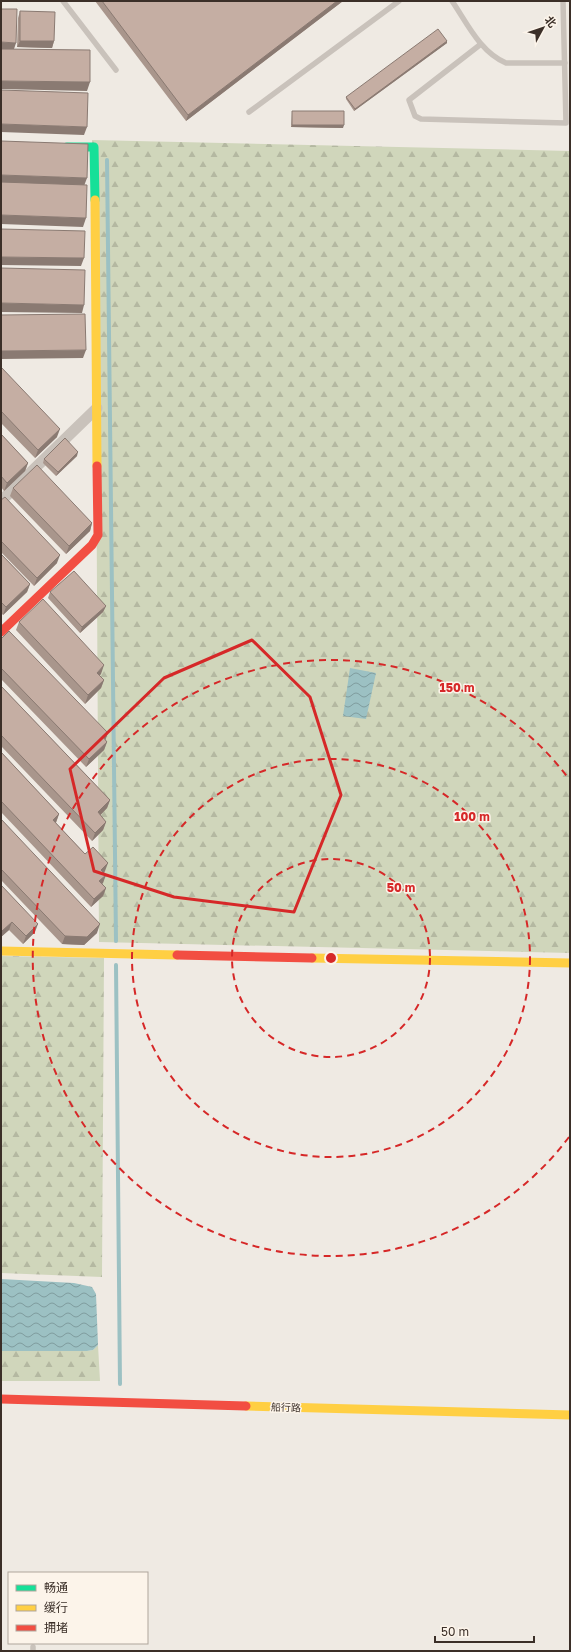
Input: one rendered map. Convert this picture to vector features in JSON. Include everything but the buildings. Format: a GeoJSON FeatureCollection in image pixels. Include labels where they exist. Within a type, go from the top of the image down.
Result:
{"type":"FeatureCollection","features":[{"type":"Feature","properties":{"kind":"street"},"geometry":{"type":"LineString","coordinates":[[1,632],[92,545],[98,535],[97,408],[91,236],[94,147],[56,146]]}},
{"type":"Feature","properties":{"kind":"street"},"geometry":{"type":"LineString","coordinates":[[1,501],[97,408]]}},
{"type":"Feature","properties":{"kind":"street"},"geometry":{"type":"LineString","coordinates":[[1,951],[570,963]]}},
{"type":"Feature","properties":{"kind":"street","name":"船行路"},"geometry":{"type":"LineString","coordinates":[[1,1399],[570,1414]]}},
{"type":"Feature","properties":{"kind":"lane"},"geometry":{"type":"LineString","coordinates":[[63,1],[116,70]]}},
{"type":"Feature","properties":{"kind":"lane"},"geometry":{"type":"LineString","coordinates":[[249,112],[399,1]]}},
{"type":"Feature","properties":{"kind":"lane"},"geometry":{"type":"LineString","coordinates":[[452,1],[489,54],[506,63],[564,63]]}},
{"type":"Feature","properties":{"kind":"lane"},"geometry":{"type":"LineString","coordinates":[[481,44],[409,100],[415,116],[421,119],[566,123],[563,1]]}},
{"type":"Feature","properties":{"kind":"highlighted area"},"geometry":{"type":"Polygon","coordinates":[[[252,640],[310,697],[341,795],[294,912],[174,897],[94,871],[70,769],[164,678],[252,640]]]}},
{"type":"Feature","properties":{"kind":"green space"},"geometry":{"type":"Polygon","coordinates":[[[92,140],[570,151],[570,953],[99,942],[95,236],[92,140]]]}},
{"type":"Feature","properties":{"kind":"green space"},"geometry":{"type":"Polygon","coordinates":[[[1,956],[104,958],[102,1277],[1,1273],[1,956]]]}},
{"type":"Feature","properties":{"kind":"green space"},"geometry":{"type":"Polygon","coordinates":[[[98,1345],[100,1381],[1,1381],[1,1351],[87,1351],[93,1350],[98,1345]]]}},
{"type":"Feature","properties":{"kind":"water"},"geometry":{"type":"Polygon","coordinates":[[[350,668],[376,673],[366,719],[343,716],[350,668]]]}},
{"type":"Feature","properties":{"kind":"water"},"geometry":{"type":"Polygon","coordinates":[[[1,1279],[74,1283],[92,1287],[96,1294],[98,1345],[93,1350],[87,1351],[1,1351],[1,1279]]]}},
{"type":"Feature","properties":{"kind":"waterway"},"geometry":{"type":"LineString","coordinates":[[107,160],[116,941]]}},
{"type":"Feature","properties":{"kind":"waterway"},"geometry":{"type":"LineString","coordinates":[[116,965],[120,1384]]}},
{"type":"Feature","properties":{"kind":"traffic: fast"},"geometry":{"type":"LineString","coordinates":[[67,147],[94,147],[95,200]]}},
{"type":"Feature","properties":{"kind":"traffic: slow"},"geometry":{"type":"LineString","coordinates":[[95,200],[97,466]]}},
{"type":"Feature","properties":{"kind":"traffic: slow"},"geometry":{"type":"LineString","coordinates":[[1,951],[177,955]]}},
{"type":"Feature","properties":{"kind":"traffic: slow"},"geometry":{"type":"LineString","coordinates":[[312,958],[570,963]]}},
{"type":"Feature","properties":{"kind":"traffic: slow"},"geometry":{"type":"LineString","coordinates":[[246,1406],[570,1415]]}},
{"type":"Feature","properties":{"kind":"traffic: jam"},"geometry":{"type":"LineString","coordinates":[[1,632],[92,545],[98,535],[97,466]]}},
{"type":"Feature","properties":{"kind":"traffic: jam"},"geometry":{"type":"LineString","coordinates":[[177,955],[312,958]]}},
{"type":"Feature","properties":{"kind":"traffic: jam"},"geometry":{"type":"LineString","coordinates":[[1,1399],[246,1406]]}}]}
